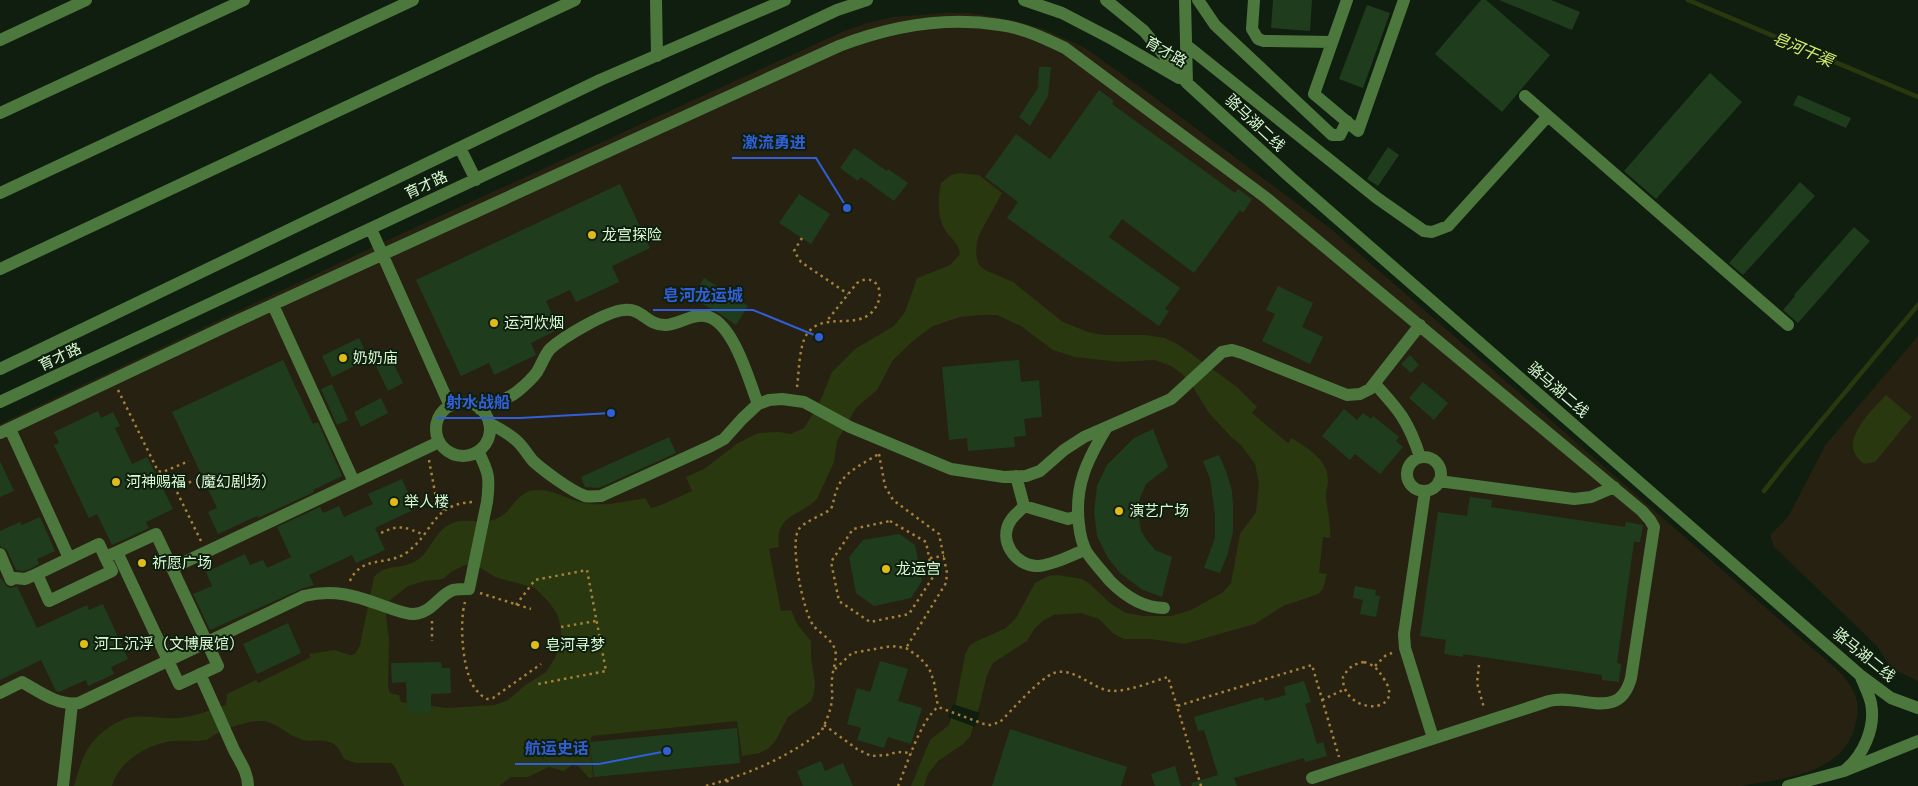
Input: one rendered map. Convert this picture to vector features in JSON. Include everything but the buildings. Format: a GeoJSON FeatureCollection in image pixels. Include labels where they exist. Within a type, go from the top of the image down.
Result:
{"type":"FeatureCollection","features":[{"type":"Feature","properties":{"kind":"street"},"geometry":{"type":"LineString","coordinates":[[0,40],[86,0]]}},
{"type":"Feature","properties":{"kind":"street"},"geometry":{"type":"LineString","coordinates":[[0,113],[244,0]]}},
{"type":"Feature","properties":{"kind":"street"},"geometry":{"type":"LineString","coordinates":[[0,193],[413,0]]}},
{"type":"Feature","properties":{"kind":"street"},"geometry":{"type":"LineString","coordinates":[[0,269],[575,0]]}},
{"type":"Feature","properties":{"kind":"street"},"geometry":{"type":"LineString","coordinates":[[656,0],[657,56]]}},
{"type":"Feature","properties":{"kind":"street","name":"育才路"},"geometry":{"type":"LineString","coordinates":[[0,368],[600,80],[785,0]]}},
{"type":"Feature","properties":{"kind":"street","name":"育才路"},"geometry":{"type":"LineString","coordinates":[[0,402],[838,10],[868,0]]}},
{"type":"Feature","properties":{"kind":"street","name":"育才路"},"geometry":{"type":"LineString","coordinates":[[1024,0],[1070,17],[1187,83]]}},
{"type":"Feature","properties":{"kind":"street","name":"育才路"},"geometry":{"type":"LineString","coordinates":[[1106,0],[1144,30],[1187,83]]}},
{"type":"Feature","properties":{"kind":"street"},"geometry":{"type":"LineString","coordinates":[[1184,0],[1187,83]]}},
{"type":"Feature","properties":{"kind":"street"},"geometry":{"type":"LineString","coordinates":[[1198,0],[1215,25],[1332,135],[1340,135],[1347,121]]}},
{"type":"Feature","properties":{"kind":"street"},"geometry":{"type":"LineString","coordinates":[[1254,0],[1252,29],[1258,39],[1264,41],[1332,42]]}},
{"type":"Feature","properties":{"kind":"street"},"geometry":{"type":"LineString","coordinates":[[1347,0],[1314,94],[1358,131],[1404,0]]}},
{"type":"Feature","properties":{"kind":"street"},"geometry":{"type":"LineString","coordinates":[[69,558],[5,431],[383,254],[839,46],[866,36],[908,25],[962,22],[1001,25],[1037,35],[1065,48],[1264,197],[1614,487],[1642,511],[1654,527],[1628,689],[1620,699],[1607,704],[1558,698],[1312,778]]}},
{"type":"Feature","properties":{"kind":"street"},"geometry":{"type":"LineString","coordinates":[[1186,45],[1377,198],[1424,231],[1432,232],[1448,226],[1547,117]]}},
{"type":"Feature","properties":{"kind":"street","name":"骆马湖二线"},"geometry":{"type":"LineString","coordinates":[[1187,83],[1291,178],[1860,675],[1891,698],[1918,708]]}},
{"type":"Feature","properties":{"kind":"street"},"geometry":{"type":"LineString","coordinates":[[1525,96],[1788,325]]}},
{"type":"Feature","properties":{"kind":"street"},"geometry":{"type":"LineString","coordinates":[[460,148],[476,180]]}},
{"type":"Feature","properties":{"kind":"street"},"geometry":{"type":"LineString","coordinates":[[371,229],[450,406]]}},
{"type":"Feature","properties":{"kind":"street"},"geometry":{"type":"LineString","coordinates":[[273,305],[354,482]]}},
{"type":"Feature","properties":{"kind":"street"},"geometry":{"type":"LineString","coordinates":[[480,408],[504,400],[517,392],[536,374],[550,350],[572,333],[621,310],[635,310],[654,324],[666,325],[695,316],[707,316],[720,324],[731,335],[758,404]]}},
{"type":"Feature","properties":{"kind":"street"},"geometry":{"type":"LineString","coordinates":[[489,423],[505,431],[518,442],[532,460],[546,472],[585,496],[593,497],[601,496],[711,446],[724,439],[758,404],[769,400],[782,399],[812,406],[850,427],[951,469],[1004,477],[1026,476],[1040,471],[1077,441],[1171,400],[1222,352],[1232,350],[1242,353],[1347,395],[1360,394],[1375,384],[1420,326]]}},
{"type":"Feature","properties":{"kind":"street"},"geometry":{"type":"LineString","coordinates":[[1375,384],[1403,417],[1412,432],[1420,457]]}},
{"type":"Feature","properties":{"kind":"street"},"geometry":{"type":"LineString","coordinates":[[464,402],[480,408],[489,423],[487,441],[478,451],[466,456],[456,456],[448,452],[440,442],[436,429],[437,420],[441,413],[450,406],[464,402]]}},
{"type":"Feature","properties":{"kind":"street"},"geometry":{"type":"LineString","coordinates":[[1107,427],[1092,452],[1083,475],[1078,496],[1081,537],[1086,550],[1108,579],[1132,599],[1152,608],[1164,608]]}},
{"type":"Feature","properties":{"kind":"street"},"geometry":{"type":"LineString","coordinates":[[172,568],[440,442]]}},
{"type":"Feature","properties":{"kind":"street"},"geometry":{"type":"LineString","coordinates":[[0,693],[22,682],[54,700],[72,704],[88,700],[304,596],[330,593],[350,594],[402,612],[414,614],[437,603],[454,590],[468,589],[487,502],[489,472],[478,451]]}},
{"type":"Feature","properties":{"kind":"street"},"geometry":{"type":"LineString","coordinates":[[1420,457],[1431,459],[1440,471],[1439,481],[1436,486],[1425,490],[1414,488],[1408,478],[1408,467],[1420,457]]}},
{"type":"Feature","properties":{"kind":"street"},"geometry":{"type":"LineString","coordinates":[[1016,476],[1024,506]]}},
{"type":"Feature","properties":{"kind":"street"},"geometry":{"type":"LineString","coordinates":[[1439,481],[1574,499],[1591,497],[1614,487]]}},
{"type":"Feature","properties":{"kind":"street"},"geometry":{"type":"LineString","coordinates":[[1425,490],[1404,634],[1405,648],[1434,738]]}},
{"type":"Feature","properties":{"kind":"street"},"geometry":{"type":"LineString","coordinates":[[1024,506],[1068,519],[1078,516]]}},
{"type":"Feature","properties":{"kind":"street"},"geometry":{"type":"LineString","coordinates":[[1024,506],[1010,520],[1007,532],[1008,544],[1017,560],[1027,565],[1040,566],[1086,550]]}},
{"type":"Feature","properties":{"kind":"street"},"geometry":{"type":"LineString","coordinates":[[0,554],[11,580],[15,578],[23,579],[100,544],[111,555],[179,684],[218,666],[156,534],[111,555]]}},
{"type":"Feature","properties":{"kind":"street"},"geometry":{"type":"LineString","coordinates":[[36,574],[49,601],[112,571],[111,555]]}},
{"type":"Feature","properties":{"kind":"street"},"geometry":{"type":"LineString","coordinates":[[200,674],[235,751],[243,764],[248,779],[248,786]]}},
{"type":"Feature","properties":{"kind":"street"},"geometry":{"type":"LineString","coordinates":[[1844,771],[1854,763],[1863,749],[1872,720],[1871,703],[1860,675]]}},
{"type":"Feature","properties":{"kind":"street"},"geometry":{"type":"LineString","coordinates":[[63,786],[72,704]]}},
{"type":"Feature","properties":{"kind":"street"},"geometry":{"type":"LineString","coordinates":[[1788,786],[1844,771],[1918,741]]}},
{"type":"Feature","properties":{"kind":"path"},"geometry":{"type":"LineString","coordinates":[[802,238],[794,251],[796,256],[848,294]]}},
{"type":"Feature","properties":{"kind":"path"},"geometry":{"type":"LineString","coordinates":[[795,401],[802,345],[806,335],[812,329],[826,322],[859,319],[867,316],[880,302],[881,294],[879,287],[874,282],[868,280],[862,280],[857,283],[826,322]]}},
{"type":"Feature","properties":{"kind":"path"},"geometry":{"type":"LineString","coordinates":[[113,380],[158,471],[163,472],[189,461]]}},
{"type":"Feature","properties":{"kind":"path"},"geometry":{"type":"LineString","coordinates":[[706,786],[758,770],[780,759],[821,732],[832,700],[832,679],[836,656],[833,646],[813,626],[807,614],[796,557],[795,536],[799,528],[831,509],[842,479],[894,445]]}},
{"type":"Feature","properties":{"kind":"path"},"geometry":{"type":"LineString","coordinates":[[426,449],[436,498],[444,510]]}},
{"type":"Feature","properties":{"kind":"path"},"geometry":{"type":"LineString","coordinates":[[879,454],[885,486],[893,500],[940,534],[947,573],[946,583],[906,648]]}},
{"type":"Feature","properties":{"kind":"path"},"geometry":{"type":"LineString","coordinates":[[197,479],[177,488],[177,492],[206,552]]}},
{"type":"Feature","properties":{"kind":"path"},"geometry":{"type":"LineString","coordinates":[[350,594],[350,581],[353,573],[376,561],[400,556],[408,552],[444,510],[462,503],[487,502]]}},
{"type":"Feature","properties":{"kind":"path"},"geometry":{"type":"LineString","coordinates":[[890,521],[926,542],[930,558],[933,577],[909,614],[870,622],[839,601],[831,562],[852,529],[890,521]]}},
{"type":"Feature","properties":{"kind":"path"},"geometry":{"type":"LineString","coordinates":[[381,533],[394,527],[401,527],[424,535]]}},
{"type":"Feature","properties":{"kind":"path"},"geometry":{"type":"LineString","coordinates":[[930,558],[944,556]]}},
{"type":"Feature","properties":{"kind":"path"},"geometry":{"type":"LineString","coordinates":[[516,604],[535,580],[587,570],[606,671],[538,684]]}},
{"type":"Feature","properties":{"kind":"path"},"geometry":{"type":"LineString","coordinates":[[531,609],[468,589],[464,604],[462,639],[468,669],[477,692],[488,699],[494,698],[540,664]]}},
{"type":"Feature","properties":{"kind":"path"},"geometry":{"type":"LineString","coordinates":[[560,627],[596,621]]}},
{"type":"Feature","properties":{"kind":"path"},"geometry":{"type":"LineString","coordinates":[[835,669],[852,653],[892,646],[906,648],[919,657],[929,668],[934,682],[938,707]]}},
{"type":"Feature","properties":{"kind":"path"},"geometry":{"type":"LineString","coordinates":[[1375,666],[1385,656],[1405,648]]}},
{"type":"Feature","properties":{"kind":"path"},"geometry":{"type":"LineString","coordinates":[[1364,662],[1375,666],[1388,685],[1389,696],[1384,704],[1363,706],[1352,698],[1345,689],[1343,677],[1349,668],[1357,663],[1364,662]]}},
{"type":"Feature","properties":{"kind":"path"},"geometry":{"type":"LineString","coordinates":[[1177,706],[1312,664],[1343,768]]}},
{"type":"Feature","properties":{"kind":"path"},"geometry":{"type":"LineString","coordinates":[[1479,665],[1477,684],[1489,720]]}},
{"type":"Feature","properties":{"kind":"path"},"geometry":{"type":"LineString","coordinates":[[938,707],[990,725],[1000,722],[1045,678],[1054,673],[1063,672],[1111,691],[1168,677],[1201,786]]}},
{"type":"Feature","properties":{"kind":"path"},"geometry":{"type":"LineString","coordinates":[[1322,700],[1345,689]]}},
{"type":"Feature","properties":{"kind":"path"},"geometry":{"type":"LineString","coordinates":[[898,786],[924,723],[938,707]]}},
{"type":"Feature","properties":{"kind":"path"},"geometry":{"type":"LineString","coordinates":[[824,724],[857,749],[871,756],[887,756],[897,752],[912,753]]}},
{"type":"Feature","properties":{"kind":"path"},"geometry":{"type":"LineString","coordinates":[[727,780],[729,786]]}},
{"type":"Feature","properties":{"kind":"shaded area"},"geometry":{"type":"Polygon","coordinates":[[[969,13],[1016,21],[1043,29],[1085,48],[1331,229],[1842,674],[1854,693],[1858,711],[1855,726],[1848,742],[1838,755],[1824,765],[1808,772],[1773,781],[1739,786],[0,786],[0,424],[392,238],[842,32],[867,23],[893,17],[969,13]]]}},
{"type":"Feature","properties":{"kind":"shaded area"},"geometry":{"type":"Polygon","coordinates":[[[960,173],[979,175],[1002,193],[977,242],[976,255],[979,265],[985,270],[1013,282],[1063,322],[1088,332],[1104,335],[1146,335],[1165,338],[1179,345],[1237,387],[1257,407],[1252,413],[1288,443],[1292,438],[1321,460],[1327,473],[1326,497],[1330,538],[1323,537],[1319,573],[1327,574],[1323,589],[1318,594],[1283,606],[1255,624],[1184,644],[1151,639],[1124,639],[1114,634],[1099,619],[1081,613],[1054,615],[1044,620],[1035,628],[1027,641],[993,663],[987,675],[970,737],[962,745],[938,761],[928,774],[924,786],[911,786],[930,740],[949,725],[956,702],[965,655],[969,646],[1006,628],[1016,618],[1035,583],[1048,576],[1057,575],[1082,579],[1110,603],[1126,613],[1144,616],[1171,616],[1191,610],[1222,593],[1231,583],[1240,534],[1256,512],[1259,483],[1255,464],[1241,445],[1209,413],[1191,384],[1171,366],[1155,360],[1120,362],[1075,357],[1053,350],[1021,326],[997,315],[960,317],[933,326],[914,340],[893,360],[877,390],[856,408],[837,441],[834,462],[817,499],[785,522],[779,536],[779,547],[769,549],[781,611],[791,610],[797,624],[811,641],[811,658],[815,683],[811,701],[788,717],[776,740],[769,748],[760,753],[742,756],[737,721],[592,736],[590,742],[593,777],[589,778],[578,766],[572,765],[564,771],[549,767],[528,777],[511,777],[499,786],[404,786],[395,767],[391,763],[356,763],[344,759],[332,743],[303,740],[273,724],[259,721],[232,727],[206,740],[164,742],[155,745],[128,761],[121,769],[112,786],[74,786],[90,745],[103,732],[121,720],[138,717],[178,718],[196,715],[226,705],[227,694],[256,680],[258,683],[311,657],[309,654],[334,650],[350,655],[355,654],[360,645],[374,577],[389,568],[416,561],[425,553],[436,536],[452,523],[457,521],[481,522],[493,520],[508,511],[525,493],[537,490],[549,491],[578,502],[592,504],[615,503],[645,498],[651,508],[692,491],[686,477],[704,469],[738,443],[758,433],[779,432],[791,434],[804,428],[819,404],[832,372],[855,349],[894,326],[905,312],[917,278],[950,265],[960,254],[956,244],[942,225],[939,213],[941,183],[951,175],[960,173]],[[465,565],[451,572],[443,579],[425,581],[408,586],[389,601],[386,615],[389,641],[388,687],[390,693],[399,695],[401,702],[447,708],[495,705],[508,700],[524,686],[546,672],[555,658],[561,642],[561,627],[557,614],[549,602],[535,588],[495,577],[476,565],[465,565]]]}},
{"type":"Feature","properties":{"kind":"shaded area"},"geometry":{"type":"Polygon","coordinates":[[[1918,336],[1918,681],[1892,669],[1876,645],[1774,547],[1770,535],[1788,517],[1826,444],[1918,336]]]}},
{"type":"Feature","properties":{"kind":"shaded area"},"geometry":{"type":"Polygon","coordinates":[[[1886,395],[1912,417],[1875,462],[1865,464],[1856,456],[1853,447],[1854,438],[1858,428],[1886,395]]]}},
{"type":"Feature","properties":{"kind":"pier"},"geometry":{"type":"Polygon","coordinates":[[[953,704],[980,713],[975,727],[948,717],[953,704]]]}},
{"type":"Feature","properties":{"kind":"waterway","name":"皂河干渠"},"geometry":{"type":"LineString","coordinates":[[1688,0],[1918,97]]}},
{"type":"Feature","properties":{"kind":"waterway"},"geometry":{"type":"LineString","coordinates":[[1764,491],[1918,305]]}},
{"type":"Feature","properties":{"kind":"place","name":"激流勇进"},"geometry":{"type":"Point","coordinates":[847,208]}},
{"type":"Feature","properties":{"kind":"place","name":"龙宫探险"},"geometry":{"type":"Point","coordinates":[592,235]}},
{"type":"Feature","properties":{"kind":"place","name":"运河炊烟"},"geometry":{"type":"Point","coordinates":[494,323]}},
{"type":"Feature","properties":{"kind":"place","name":"皂河龙运城"},"geometry":{"type":"Point","coordinates":[819,337]}},
{"type":"Feature","properties":{"kind":"place","name":"奶奶庙"},"geometry":{"type":"Point","coordinates":[343,358]}},
{"type":"Feature","properties":{"kind":"place","name":"射水战船"},"geometry":{"type":"Point","coordinates":[611,413]}},
{"type":"Feature","properties":{"kind":"place","name":"河神赐福（魔幻剧场）"},"geometry":{"type":"Point","coordinates":[116,482]}},
{"type":"Feature","properties":{"kind":"place","name":"举人楼"},"geometry":{"type":"Point","coordinates":[394,502]}},
{"type":"Feature","properties":{"kind":"place","name":"演艺广场"},"geometry":{"type":"Point","coordinates":[1119,511]}},
{"type":"Feature","properties":{"kind":"place","name":"祈愿广场"},"geometry":{"type":"Point","coordinates":[142,563]}},
{"type":"Feature","properties":{"kind":"place","name":"龙运宫"},"geometry":{"type":"Point","coordinates":[886,569]}},
{"type":"Feature","properties":{"kind":"place","name":"河工沉浮（文博展馆）"},"geometry":{"type":"Point","coordinates":[84,644]}},
{"type":"Feature","properties":{"kind":"place","name":"皂河寻梦"},"geometry":{"type":"Point","coordinates":[535,645]}},
{"type":"Feature","properties":{"kind":"place","name":"航运史话"},"geometry":{"type":"Point","coordinates":[667,751]}}]}
